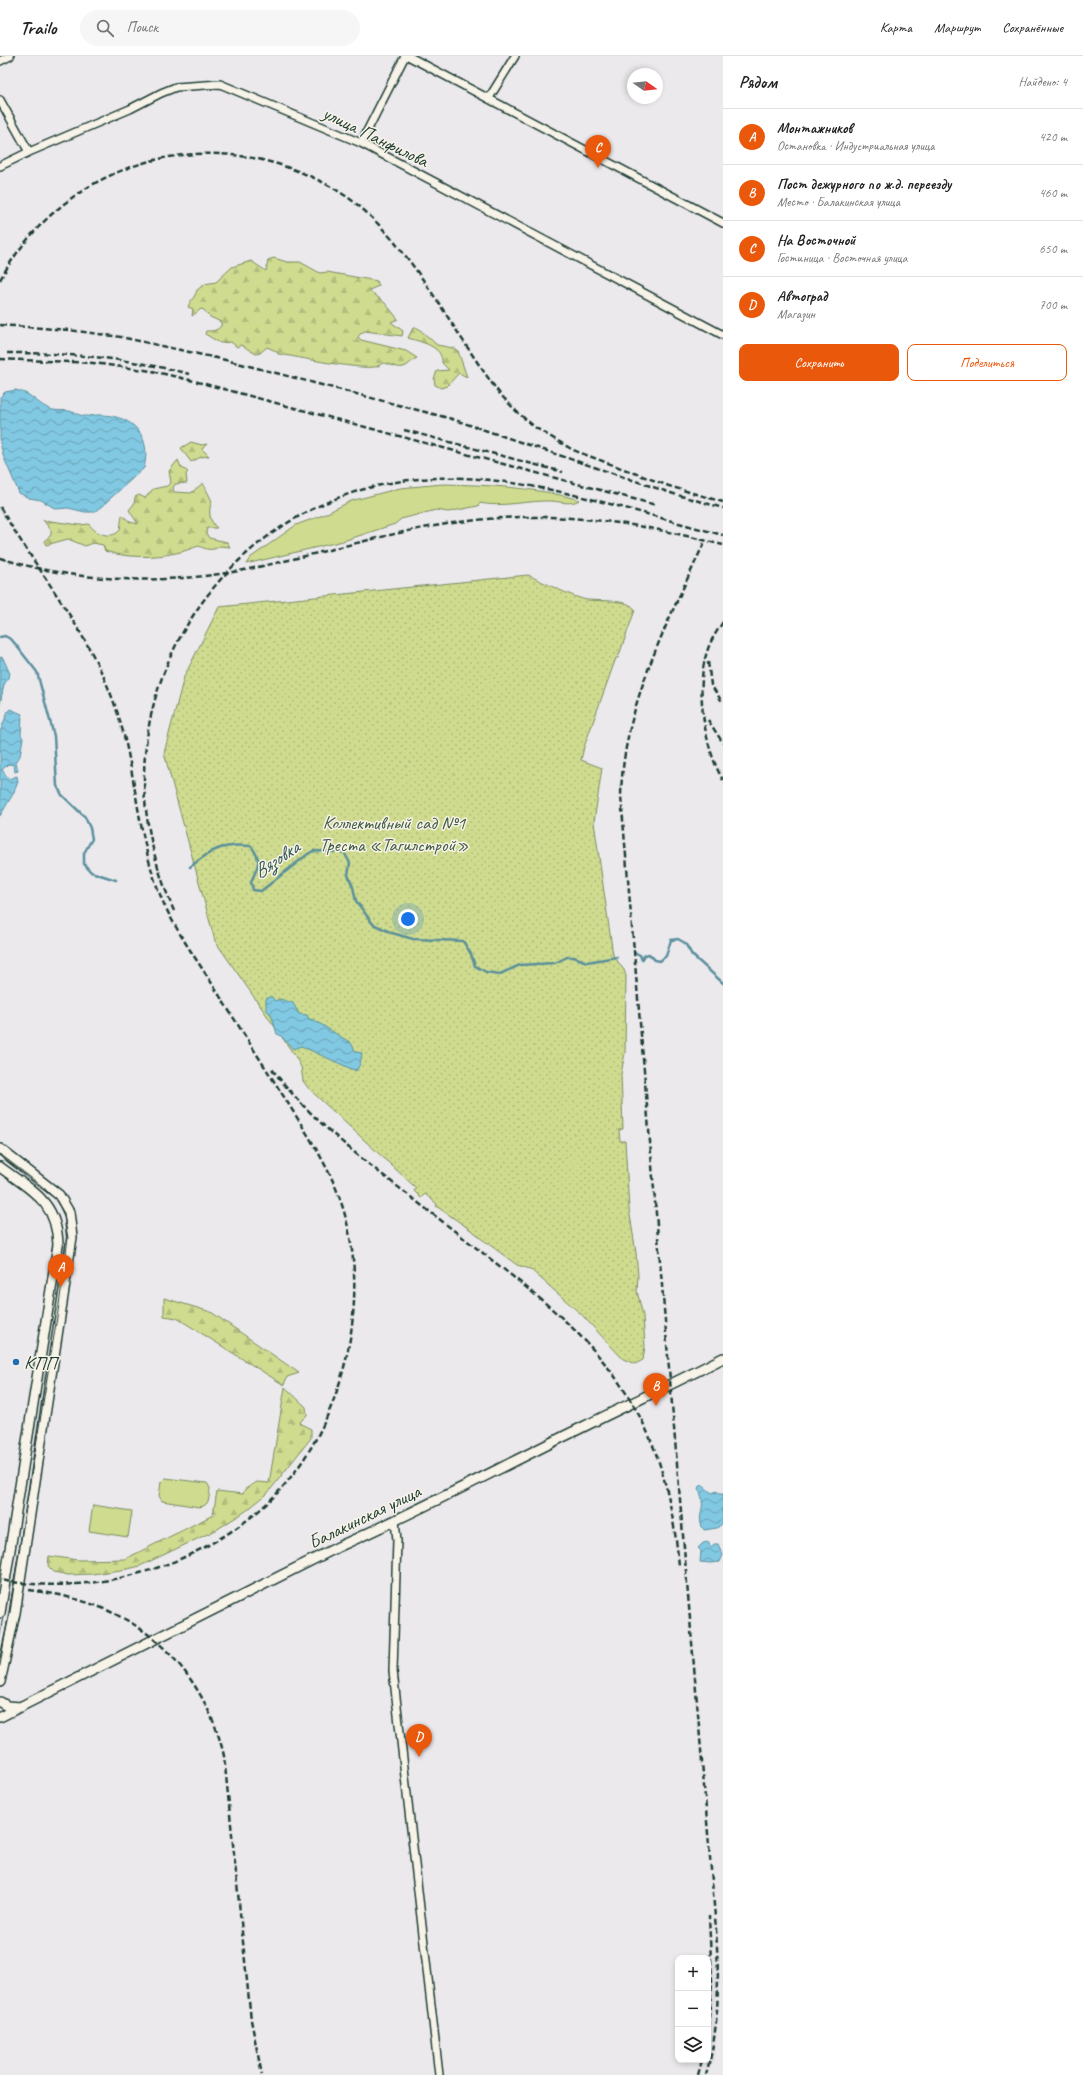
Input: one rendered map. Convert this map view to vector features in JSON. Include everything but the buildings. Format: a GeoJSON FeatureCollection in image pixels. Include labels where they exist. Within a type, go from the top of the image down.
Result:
{"type":"FeatureCollection","features":[{"type":"Feature","properties":{"kind":"main road"},"geometry":{"type":"LineString","coordinates":[[0,1149],[59,1195],[69,1212],[72,1237],[15,1613],[0,1682]]}},
{"type":"Feature","properties":{"kind":"main road"},"geometry":{"type":"LineString","coordinates":[[0,1167],[33,1191],[48,1206],[55,1218],[58,1245],[0,1613]]}},
{"type":"Feature","properties":{"kind":"main road","name":"Балакинская улица"},"geometry":{"type":"LineString","coordinates":[[0,1717],[340,1546],[395,1521],[585,1426],[670,1386],[723,1358]]}},
{"type":"Feature","properties":{"kind":"main road"},"geometry":{"type":"LineString","coordinates":[[0,1702],[6,1706],[21,1707]]}},
{"type":"Feature","properties":{"kind":"street"},"geometry":{"type":"LineString","coordinates":[[0,61],[10,56]]}},
{"type":"Feature","properties":{"kind":"street"},"geometry":{"type":"LineString","coordinates":[[361,143],[405,56]]}},
{"type":"Feature","properties":{"kind":"street"},"geometry":{"type":"LineString","coordinates":[[408,56],[723,223]]}},
{"type":"Feature","properties":{"kind":"street"},"geometry":{"type":"LineString","coordinates":[[489,98],[515,56]]}},
{"type":"Feature","properties":{"kind":"street","name":"улица Панфилова"},"geometry":{"type":"LineString","coordinates":[[0,166],[130,109],[176,87],[208,84],[226,86],[361,143],[723,335]]}},
{"type":"Feature","properties":{"kind":"street"},"geometry":{"type":"LineString","coordinates":[[0,100],[29,152]]}},
{"type":"Feature","properties":{"kind":"street"},"geometry":{"type":"LineString","coordinates":[[395,1521],[397,1540],[393,1671],[439,2075]]}},
{"type":"Feature","properties":{"kind":"green space"},"geometry":{"type":"Polygon","coordinates":[[[274,258],[287,262],[300,262],[320,273],[327,272],[377,281],[379,286],[369,290],[385,303],[398,319],[391,322],[403,331],[402,336],[365,331],[358,337],[361,340],[406,351],[417,358],[403,367],[383,363],[378,366],[360,367],[278,354],[276,351],[267,347],[260,353],[256,354],[241,345],[237,347],[231,342],[220,343],[205,334],[206,331],[219,328],[221,326],[221,322],[210,317],[204,310],[201,309],[192,316],[193,309],[188,307],[197,290],[205,284],[216,282],[232,267],[251,261],[266,271],[268,260],[274,258]]]}},
{"type":"Feature","properties":{"kind":"green space"},"geometry":{"type":"Polygon","coordinates":[[[413,328],[418,328],[437,345],[453,348],[458,351],[467,377],[459,373],[447,386],[441,388],[435,385],[434,379],[437,371],[449,370],[442,363],[439,352],[425,343],[408,338],[413,328]]]}},
{"type":"Feature","properties":{"kind":"green space"},"geometry":{"type":"Polygon","coordinates":[[[191,442],[202,445],[207,444],[202,449],[209,456],[201,457],[191,462],[181,448],[191,442]]]}},
{"type":"Feature","properties":{"kind":"green space"},"geometry":{"type":"Polygon","coordinates":[[[178,460],[181,467],[188,472],[186,474],[187,483],[175,484],[173,488],[174,492],[191,493],[203,483],[212,501],[210,516],[212,522],[217,528],[207,528],[206,533],[209,538],[227,542],[230,547],[220,546],[215,549],[210,549],[199,546],[168,555],[131,556],[105,551],[103,545],[93,543],[85,546],[68,539],[46,545],[44,541],[51,535],[51,530],[43,520],[80,525],[89,524],[95,531],[108,535],[113,535],[120,530],[122,515],[130,522],[138,524],[129,510],[134,504],[135,497],[139,495],[145,498],[153,489],[167,486],[171,483],[169,471],[178,460]]]}},
{"type":"Feature","properties":{"kind":"green space"},"geometry":{"type":"Polygon","coordinates":[[[443,484],[529,489],[580,500],[569,503],[543,501],[497,505],[480,503],[478,506],[448,512],[436,510],[401,519],[395,524],[343,541],[246,564],[250,558],[296,525],[323,515],[351,501],[400,488],[443,484]]]}},
{"type":"Feature","properties":{"kind":"green space","name":"Коллективный сад №1 Треста «Тагилстрой»"},"geometry":{"type":"Polygon","coordinates":[[[528,575],[583,599],[621,602],[632,606],[635,610],[618,658],[616,658],[584,747],[581,760],[602,768],[594,822],[613,955],[624,970],[626,976],[625,1053],[621,1074],[623,1129],[619,1130],[620,1141],[625,1141],[629,1209],[638,1276],[637,1291],[643,1316],[645,1346],[643,1360],[635,1364],[623,1359],[582,1315],[530,1269],[517,1265],[478,1235],[436,1206],[437,1204],[425,1194],[421,1198],[414,1191],[416,1188],[309,1089],[303,1081],[301,1067],[295,1056],[215,941],[164,753],[184,677],[219,607],[528,575]]]}},
{"type":"Feature","properties":{"kind":"green space"},"geometry":{"type":"Polygon","coordinates":[[[164,1298],[211,1312],[299,1373],[287,1377],[284,1385],[177,1318],[164,1316],[164,1298]]]}},
{"type":"Feature","properties":{"kind":"green space"},"geometry":{"type":"Polygon","coordinates":[[[285,1387],[306,1407],[307,1415],[299,1423],[311,1429],[311,1438],[267,1494],[246,1511],[216,1530],[140,1566],[92,1574],[68,1575],[54,1572],[48,1566],[49,1556],[78,1560],[125,1559],[213,1515],[217,1491],[243,1494],[245,1489],[257,1482],[269,1483],[285,1387]]]}},
{"type":"Feature","properties":{"kind":"green space"},"geometry":{"type":"Polygon","coordinates":[[[165,1478],[207,1483],[210,1488],[207,1503],[199,1507],[162,1501],[159,1496],[161,1482],[165,1478]]]}},
{"type":"Feature","properties":{"kind":"green space"},"geometry":{"type":"Polygon","coordinates":[[[93,1505],[132,1511],[128,1537],[89,1531],[93,1505]]]}},
{"type":"Feature","properties":{"kind":"water"},"geometry":{"type":"Polygon","coordinates":[[[16,390],[27,394],[43,406],[53,410],[69,411],[84,416],[113,416],[123,419],[138,430],[143,438],[146,457],[144,468],[94,512],[85,512],[68,508],[56,509],[41,500],[29,498],[19,493],[4,458],[0,443],[0,397],[5,392],[16,390]]]}},
{"type":"Feature","properties":{"kind":"water"},"geometry":{"type":"Polygon","coordinates":[[[0,657],[3,658],[10,674],[4,685],[0,704],[0,657]]]}},
{"type":"Feature","properties":{"kind":"water"},"geometry":{"type":"Polygon","coordinates":[[[10,709],[22,714],[21,735],[23,738],[20,756],[16,762],[18,771],[15,772],[14,765],[8,764],[2,770],[9,779],[17,776],[18,782],[0,816],[0,732],[10,709]]]}},
{"type":"Feature","properties":{"kind":"water"},"geometry":{"type":"Polygon","coordinates":[[[271,996],[275,1001],[280,999],[293,1003],[299,1014],[307,1015],[309,1019],[314,1020],[351,1043],[356,1052],[362,1053],[360,1064],[356,1071],[301,1046],[293,1049],[280,1035],[277,1034],[271,1014],[266,1010],[266,999],[271,996]]]}},
{"type":"Feature","properties":{"kind":"water"},"geometry":{"type":"Polygon","coordinates":[[[702,1485],[712,1493],[717,1491],[719,1494],[723,1494],[723,1523],[717,1528],[704,1530],[702,1526],[700,1519],[702,1498],[698,1488],[702,1485]]]}},
{"type":"Feature","properties":{"kind":"water"},"geometry":{"type":"Polygon","coordinates":[[[708,1542],[711,1547],[714,1544],[718,1544],[723,1555],[720,1562],[700,1562],[701,1551],[698,1548],[703,1543],[708,1542]]]}},
{"type":"Feature","properties":{"kind":"waterway","name":"Вязовка"},"geometry":{"type":"LineString","coordinates":[[0,637],[5,636],[12,640],[37,672],[54,736],[57,786],[62,795],[85,817],[90,828],[92,839],[84,853],[84,864],[91,872],[116,880]]}},
{"type":"Feature","properties":{"kind":"waterway","name":"Вязовка"},"geometry":{"type":"LineString","coordinates":[[190,867],[204,856],[218,849],[241,845],[251,846],[255,851],[258,860],[258,864],[251,882],[253,890],[261,891],[313,851],[344,852],[350,863],[348,875],[353,887],[356,901],[373,924],[392,933],[413,939],[463,941],[471,954],[475,966],[486,972],[500,974],[520,965],[555,963],[567,957],[574,957],[587,962],[617,957]]}},
{"type":"Feature","properties":{"kind":"waterway"},"geometry":{"type":"LineString","coordinates":[[636,953],[640,955],[642,960],[645,955],[649,954],[655,960],[660,961],[666,956],[671,940],[678,939],[685,943],[692,955],[723,983]]}},
{"type":"Feature","properties":{"kind":"tram line"},"geometry":{"type":"LineString","coordinates":[[0,1154],[43,1187],[57,1201],[64,1216],[68,1238],[59,1305],[0,1666]]}},
{"type":"Feature","properties":{"kind":"tram line"},"geometry":{"type":"LineString","coordinates":[[0,1635],[3,1616]]}},
{"type":"Feature","properties":{"kind":"railway"},"geometry":{"type":"LineString","coordinates":[[0,280],[25,243],[54,212],[88,187],[125,169],[165,158],[207,154],[249,157],[292,169],[323,182],[351,200],[368,214],[387,234],[422,278],[500,394],[517,412],[536,428],[573,450],[669,486],[723,502]]}},
{"type":"Feature","properties":{"kind":"railway"},"geometry":{"type":"LineString","coordinates":[[0,325],[69,330],[121,337],[230,361],[452,419],[674,494],[723,508]]}},
{"type":"Feature","properties":{"kind":"railway"},"geometry":{"type":"LineString","coordinates":[[7,353],[76,355],[122,360],[189,374]]}},
{"type":"Feature","properties":{"kind":"railway"},"geometry":{"type":"LineString","coordinates":[[0,359],[93,363],[152,371],[656,505]]}},
{"type":"Feature","properties":{"kind":"railway"},"geometry":{"type":"LineString","coordinates":[[404,430],[563,472]]}},
{"type":"Feature","properties":{"kind":"railway"},"geometry":{"type":"LineString","coordinates":[[174,911],[162,879],[152,845],[146,811],[144,776],[150,720],[166,666],[192,618],[225,575],[266,538],[312,509],[364,489],[420,479],[457,478],[534,486],[612,504],[723,535]]}},
{"type":"Feature","properties":{"kind":"railway"},"geometry":{"type":"LineString","coordinates":[[0,507],[76,626],[103,675],[121,725],[147,854],[164,904],[186,944],[310,1138],[325,1164],[342,1205],[351,1245],[354,1286],[351,1329],[343,1371],[329,1412],[310,1450],[285,1484],[256,1513],[228,1533],[199,1550],[168,1564],[136,1574],[102,1581],[68,1584],[34,1584],[0,1580]]}},
{"type":"Feature","properties":{"kind":"railway"},"geometry":{"type":"LineString","coordinates":[[0,558],[60,573],[90,577],[121,579],[183,578],[244,570],[411,530],[468,521],[534,517],[597,520],[628,524],[723,545]]}},
{"type":"Feature","properties":{"kind":"railway"},"geometry":{"type":"LineString","coordinates":[[704,543],[662,635],[638,698],[624,763],[621,796],[716,1929],[718,1966],[716,2021],[711,2057],[706,2075]]}},
{"type":"Feature","properties":{"kind":"railway"},"geometry":{"type":"LineString","coordinates":[[723,622],[708,648],[703,666],[702,682],[703,717],[706,735],[716,767],[723,780]]}},
{"type":"Feature","properties":{"kind":"railway"},"geometry":{"type":"LineString","coordinates":[[708,662],[711,685],[723,703]]}},
{"type":"Feature","properties":{"kind":"railway"},"geometry":{"type":"LineString","coordinates":[[708,720],[723,743]]}},
{"type":"Feature","properties":{"kind":"railway"},"geometry":{"type":"LineString","coordinates":[[272,1069],[299,1101],[344,1144],[513,1276],[570,1325],[603,1362],[632,1403],[651,1441],[669,1502],[679,1565]]}},
{"type":"Feature","properties":{"kind":"railway"},"geometry":{"type":"LineString","coordinates":[[29,1590],[63,1596],[85,1602],[107,1610],[137,1626],[172,1656],[199,1693],[210,1713],[224,1756],[251,2020],[262,2075]]}},
{"type":"Feature","properties":{"kind":"railway"},"geometry":{"type":"LineString","coordinates":[[709,1916],[712,1983],[711,1994]]}},
{"type":"Feature","properties":{"kind":"railway"},"geometry":{"type":"LineString","coordinates":[[698,2075],[701,2063]]}},
{"type":"Feature","properties":{"kind":"place","name":"На Восточной"},"geometry":{"type":"Point","coordinates":[598,168]}},
{"type":"Feature","properties":{"kind":"place","name":"Монтажников"},"geometry":{"type":"Point","coordinates":[61,1287]}},
{"type":"Feature","properties":{"kind":"place","name":"КПП"},"geometry":{"type":"Point","coordinates":[16,1362]}},
{"type":"Feature","properties":{"kind":"place","name":"Пост дежурного по ж.д. переезду"},"geometry":{"type":"Point","coordinates":[656,1406]}},
{"type":"Feature","properties":{"kind":"place","name":"Автоград"},"geometry":{"type":"Point","coordinates":[419,1757]}}]}
